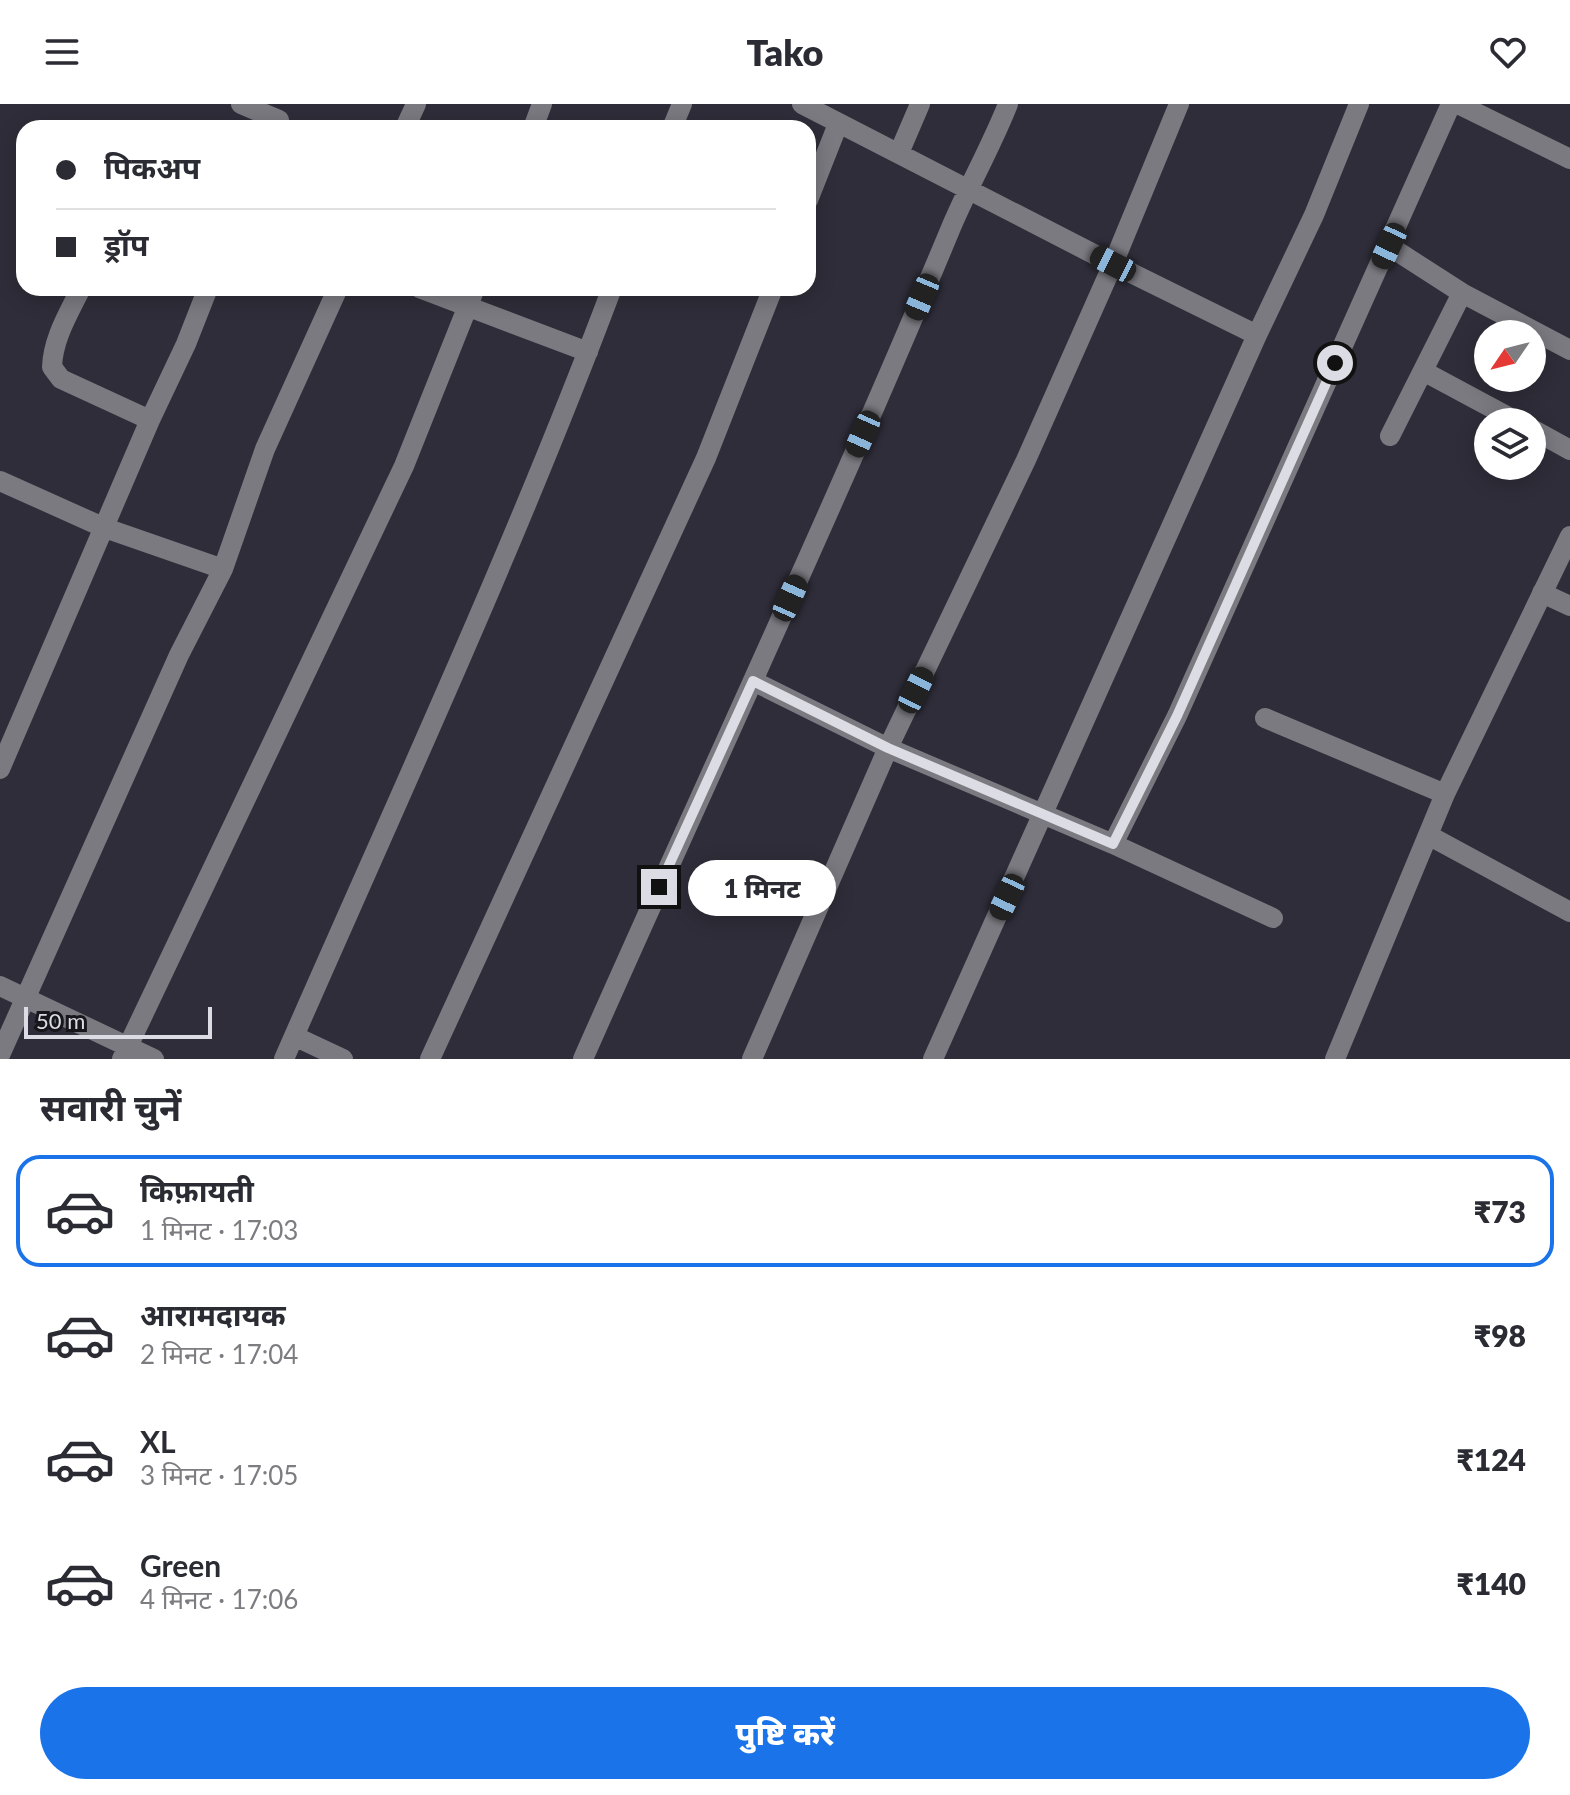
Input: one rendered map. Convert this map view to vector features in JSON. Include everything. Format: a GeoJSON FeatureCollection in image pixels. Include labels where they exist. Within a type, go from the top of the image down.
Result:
{"type":"FeatureCollection","features":[{"type":"Feature","properties":{"kind":"street"},"geometry":{"type":"LineString","coordinates":[[241,104],[280,117]]}},
{"type":"Feature","properties":{"kind":"street"},"geometry":{"type":"LineString","coordinates":[[802,104],[1257,335]]}},
{"type":"Feature","properties":{"kind":"street"},"geometry":{"type":"LineString","coordinates":[[899,153],[920,104]]}},
{"type":"Feature","properties":{"kind":"street"},"geometry":{"type":"LineString","coordinates":[[583,1059],[888,379],[967,188],[996,136],[1008,104]]}},
{"type":"Feature","properties":{"kind":"street"},"geometry":{"type":"LineString","coordinates":[[752,1059],[888,748],[1026,460],[1113,264],[1179,104]]}},
{"type":"Feature","properties":{"kind":"street"},"geometry":{"type":"LineString","coordinates":[[933,1059],[1257,335],[1314,215],[1359,104]]}},
{"type":"Feature","properties":{"kind":"street"},"geometry":{"type":"LineString","coordinates":[[1113,844],[1177,716],[1451,104]]}},
{"type":"Feature","properties":{"kind":"street"},"geometry":{"type":"LineString","coordinates":[[1458,104],[1570,159]]}},
{"type":"Feature","properties":{"kind":"street"},"geometry":{"type":"LineString","coordinates":[[816,180],[838,124]]}},
{"type":"Feature","properties":{"kind":"street"},"geometry":{"type":"LineString","coordinates":[[1389,246],[1462,293],[1570,350]]}},
{"type":"Feature","properties":{"kind":"street"},"geometry":{"type":"LineString","coordinates":[[1390,436],[1462,293]]}},
{"type":"Feature","properties":{"kind":"street"},"geometry":{"type":"LineString","coordinates":[[77,296],[58,335],[52,352],[52,367],[61,379],[150,420]]}},
{"type":"Feature","properties":{"kind":"street"},"geometry":{"type":"LineString","coordinates":[[0,769],[205,296]]}},
{"type":"Feature","properties":{"kind":"street"},"geometry":{"type":"LineString","coordinates":[[0,1055],[179,655],[223,569],[265,449],[334,296]]}},
{"type":"Feature","properties":{"kind":"street"},"geometry":{"type":"LineString","coordinates":[[284,1059],[444,698],[609,296]]}},
{"type":"Feature","properties":{"kind":"street"},"geometry":{"type":"LineString","coordinates":[[430,1059],[706,458],[770,296]]}},
{"type":"Feature","properties":{"kind":"street"},"geometry":{"type":"LineString","coordinates":[[125,1053],[404,466],[472,298],[588,352]]}},
{"type":"Feature","properties":{"kind":"street"},"geometry":{"type":"LineString","coordinates":[[1423,371],[1492,408]]}},
{"type":"Feature","properties":{"kind":"street"},"geometry":{"type":"LineString","coordinates":[[1546,437],[1570,450]]}},
{"type":"Feature","properties":{"kind":"street"},"geometry":{"type":"LineString","coordinates":[[0,481],[105,528],[223,569]]}},
{"type":"Feature","properties":{"kind":"street"},"geometry":{"type":"LineString","coordinates":[[1339,1058],[1445,794],[1570,536]]}},
{"type":"Feature","properties":{"kind":"street"},"geometry":{"type":"LineString","coordinates":[[1542,593],[1570,606]]}},
{"type":"Feature","properties":{"kind":"street"},"geometry":{"type":"LineString","coordinates":[[753,681],[888,748],[1113,844],[1273,918]]}},
{"type":"Feature","properties":{"kind":"street"},"geometry":{"type":"LineString","coordinates":[[1265,718],[1445,794]]}},
{"type":"Feature","properties":{"kind":"street"},"geometry":{"type":"LineString","coordinates":[[1428,835],[1570,912]]}},
{"type":"Feature","properties":{"kind":"street"},"geometry":{"type":"LineString","coordinates":[[0,986],[25,995],[125,1053],[154,1059]]}},
{"type":"Feature","properties":{"kind":"street"},"geometry":{"type":"LineString","coordinates":[[294,1036],[343,1059]]}},
{"type":"Feature","properties":{"kind":"route"},"geometry":{"type":"LineString","coordinates":[[659,887],[753,681],[888,748],[1113,844],[1177,716],[1335,363]]}}]}
